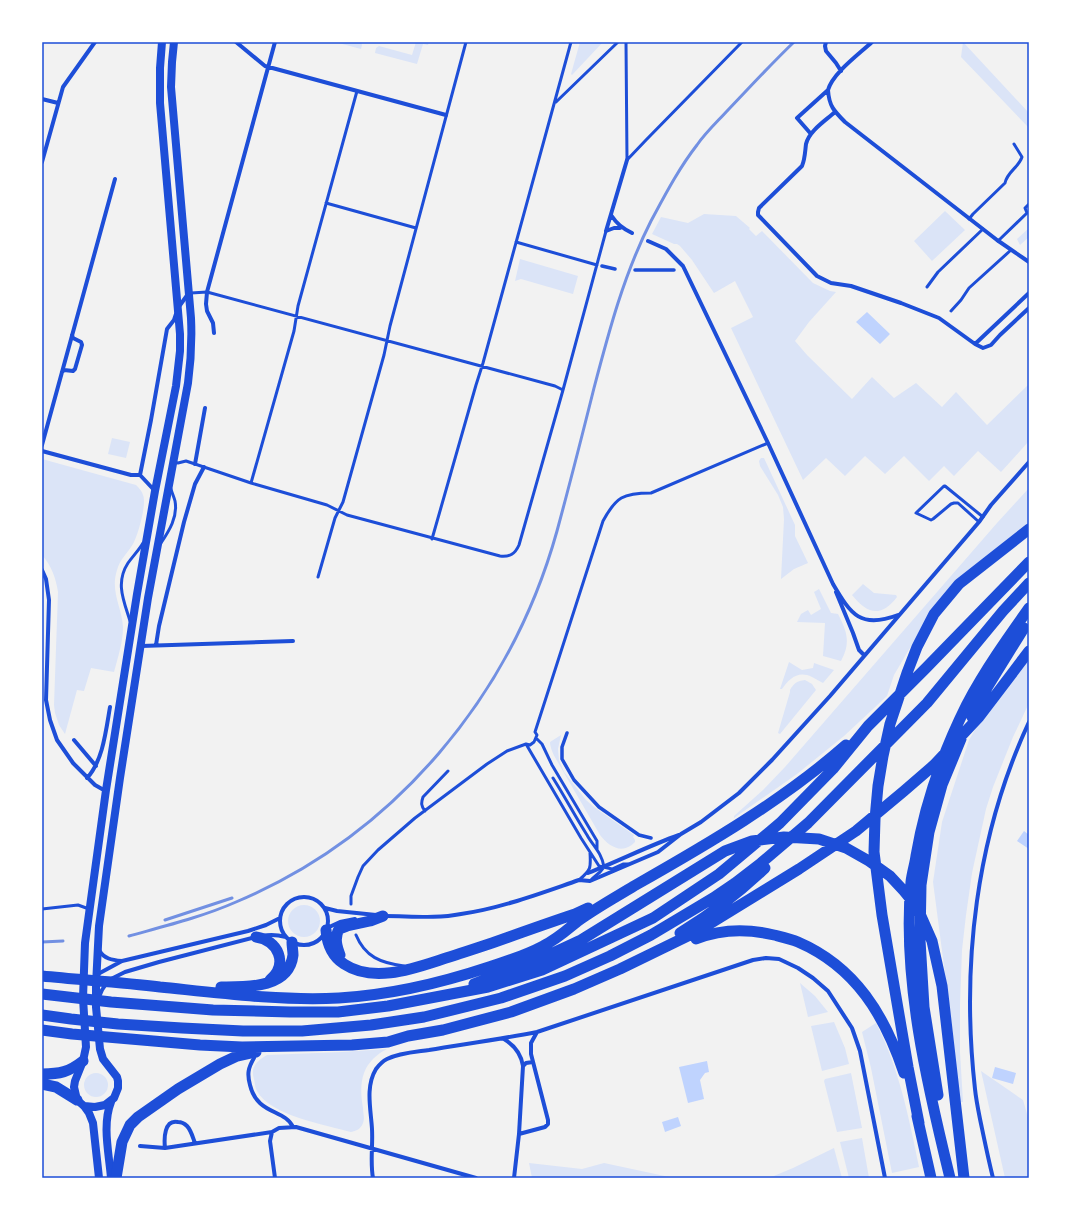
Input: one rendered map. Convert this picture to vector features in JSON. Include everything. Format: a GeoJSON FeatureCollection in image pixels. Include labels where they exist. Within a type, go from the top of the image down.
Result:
{"type":"FeatureCollection","features":[{"type":"Feature","properties":{"kind":"highway"},"geometry":{"type":"LineString","coordinates":[[931,1178],[908,1067],[882,915],[874,852],[878,786],[890,724],[917,647],[934,614],[959,584],[1029,529]]}},
{"type":"Feature","properties":{"kind":"highway"},"geometry":{"type":"LineString","coordinates":[[42,976],[258,996],[311,998],[346,997],[403,990],[448,979],[508,961],[544,946],[563,934],[579,920],[689,855],[765,807],[827,761],[868,726],[1029,562]]}},
{"type":"Feature","properties":{"kind":"highway"},"geometry":{"type":"LineString","coordinates":[[620,969],[689,928],[720,907],[773,861],[927,703],[1029,583]]}},
{"type":"Feature","properties":{"kind":"highway"},"geometry":{"type":"LineString","coordinates":[[951,1178],[932,1102],[915,1006],[909,936],[912,882],[920,830],[947,747],[976,688],[1029,608]]}},
{"type":"Feature","properties":{"kind":"highway"},"geometry":{"type":"LineString","coordinates":[[951,1178],[924,1007],[920,940],[921,885],[929,832],[942,785],[965,730],[988,686],[1029,620]]}},
{"type":"Feature","properties":{"kind":"highway"},"geometry":{"type":"LineString","coordinates":[[118,1024],[134,1029],[166,1034],[241,1041],[347,1041],[408,1036],[443,1030],[511,1012],[574,990],[698,931],[799,869],[856,831],[934,765],[979,717],[1029,651]]}},
{"type":"Feature","properties":{"kind":"highway"},"geometry":{"type":"LineString","coordinates":[[42,994],[111,1002],[213,1010],[338,1012],[388,1006],[488,987],[542,970],[653,918],[719,874],[780,823],[833,769],[868,726]]}},
{"type":"Feature","properties":{"kind":"highway"},"geometry":{"type":"LineString","coordinates":[[42,1015],[118,1024],[243,1031],[302,1031],[371,1025],[424,1017],[501,998],[565,976],[610,956],[650,935],[713,898],[735,883],[761,864],[808,824]]}},
{"type":"Feature","properties":{"kind":"highway"},"geometry":{"type":"LineString","coordinates":[[446,995],[540,959],[581,940],[725,851],[752,841],[784,837],[819,839],[846,848],[869,861],[890,876],[904,891],[917,907],[932,941],[942,986],[964,1178]]}},
{"type":"Feature","properties":{"kind":"highway"},"geometry":{"type":"LineString","coordinates":[[327,929],[327,937],[333,953],[338,960],[359,971],[373,973],[387,972],[413,968],[476,948],[575,914],[626,891]]}},
{"type":"Feature","properties":{"kind":"highway"},"geometry":{"type":"LineString","coordinates":[[345,964],[336,941],[336,936],[339,930],[347,926],[370,921],[383,916]]}},
{"type":"Feature","properties":{"kind":"highway"},"geometry":{"type":"LineString","coordinates":[[620,969],[709,934],[733,931],[761,932],[796,941],[816,951],[840,969],[860,987],[884,1023],[897,1052],[919,1123]]}},
{"type":"Feature","properties":{"kind":"highway"},"geometry":{"type":"LineString","coordinates":[[256,937],[263,938],[271,942],[277,948],[280,960],[278,969],[266,984]]}},
{"type":"Feature","properties":{"kind":"highway"},"geometry":{"type":"LineString","coordinates":[[158,986],[252,987],[266,984],[286,972],[293,954],[289,940]]}},
{"type":"Feature","properties":{"kind":"highway"},"geometry":{"type":"LineString","coordinates":[[42,1030],[200,1045],[242,1047],[352,1045],[388,1042],[408,1036]]}},
{"type":"Feature","properties":{"kind":"highway"},"geometry":{"type":"LineString","coordinates":[[116,1178],[122,1142],[130,1125],[144,1112],[178,1089],[220,1064],[250,1052],[328,1050],[352,1045]]}},
{"type":"Feature","properties":{"kind":"highway"},"geometry":{"type":"LineString","coordinates":[[42,1074],[64,1073],[75,1068],[83,1061]]}},
{"type":"Feature","properties":{"kind":"highway"},"geometry":{"type":"LineString","coordinates":[[42,1084],[56,1087],[80,1103]]}},
{"type":"Feature","properties":{"kind":"main road"},"geometry":{"type":"LineString","coordinates":[[99,1178],[93,1123],[89,1113],[80,1103],[74,1087],[86,1047],[83,998],[84,961],[89,909],[106,790],[147,536],[179,369],[180,334],[160,103],[162,42]]}},
{"type":"Feature","properties":{"kind":"main road"},"geometry":{"type":"LineString","coordinates":[[111,1178],[106,1120],[108,1109],[117,1094],[118,1082],[114,1072],[103,1059],[100,1049],[96,1007],[96,962],[113,829],[141,646],[190,366],[191,332],[189,293],[172,100],[171,75],[174,42]]}},
{"type":"Feature","properties":{"kind":"main road"},"geometry":{"type":"LineString","coordinates":[[80,1103],[90,1107],[100,1107],[111,1102]]}},
{"type":"Feature","properties":{"kind":"street"},"geometry":{"type":"LineString","coordinates":[[42,162],[63,87],[94,42]]}},
{"type":"Feature","properties":{"kind":"street"},"geometry":{"type":"LineString","coordinates":[[236,42],[269,67],[446,115]]}},
{"type":"Feature","properties":{"kind":"street"},"geometry":{"type":"LineString","coordinates":[[214,334],[213,323],[207,311],[206,304],[208,292],[275,42]]}},
{"type":"Feature","properties":{"kind":"street"},"geometry":{"type":"LineString","coordinates":[[826,42],[826,51],[841,71]]}},
{"type":"Feature","properties":{"kind":"street"},"geometry":{"type":"LineString","coordinates":[[872,42],[834,77],[830,84],[828,90],[830,102],[835,112],[862,136],[998,241],[1029,262]]}},
{"type":"Feature","properties":{"kind":"street"},"geometry":{"type":"LineString","coordinates":[[811,134],[797,118],[828,90]]}},
{"type":"Feature","properties":{"kind":"street"},"geometry":{"type":"LineString","coordinates":[[42,99],[58,104]]}},
{"type":"Feature","properties":{"kind":"street"},"geometry":{"type":"LineString","coordinates":[[835,112],[811,134],[806,144],[802,166],[759,208],[758,212],[758,215],[816,276],[831,283],[851,286],[901,303],[939,318],[975,344],[983,348],[991,345],[1029,308]]}},
{"type":"Feature","properties":{"kind":"street"},"geometry":{"type":"LineString","coordinates":[[606,231],[627,160]]}},
{"type":"Feature","properties":{"kind":"street"},"geometry":{"type":"LineString","coordinates":[[42,445],[115,179]]}},
{"type":"Feature","properties":{"kind":"street"},"geometry":{"type":"LineString","coordinates":[[611,215],[621,228],[632,233]]}},
{"type":"Feature","properties":{"kind":"street"},"geometry":{"type":"LineString","coordinates":[[606,231],[614,228],[621,228]]}},
{"type":"Feature","properties":{"kind":"street"},"geometry":{"type":"LineString","coordinates":[[648,241],[666,249],[683,266],[768,443],[833,584],[859,650],[864,654]]}},
{"type":"Feature","properties":{"kind":"street"},"geometry":{"type":"LineString","coordinates":[[602,266],[615,268]]}},
{"type":"Feature","properties":{"kind":"street"},"geometry":{"type":"LineString","coordinates":[[635,270],[674,270]]}},
{"type":"Feature","properties":{"kind":"street"},"geometry":{"type":"LineString","coordinates":[[140,475],[167,329],[174,320],[178,308],[189,293]]}},
{"type":"Feature","properties":{"kind":"street"},"geometry":{"type":"LineString","coordinates":[[975,344],[1029,293]]}},
{"type":"Feature","properties":{"kind":"street"},"geometry":{"type":"LineString","coordinates":[[62,373],[64,370],[75,369],[82,344],[73,338],[72,335]]}},
{"type":"Feature","properties":{"kind":"street"},"geometry":{"type":"LineString","coordinates":[[195,464],[205,408]]}},
{"type":"Feature","properties":{"kind":"street"},"geometry":{"type":"LineString","coordinates":[[42,451],[131,475],[140,475],[155,491]]}},
{"type":"Feature","properties":{"kind":"street"},"geometry":{"type":"LineString","coordinates":[[325,908],[337,911],[383,916],[460,915],[513,902],[579,880],[590,881],[658,852],[739,793],[772,760],[830,696],[864,654],[1029,462]]}},
{"type":"Feature","properties":{"kind":"street"},"geometry":{"type":"LineString","coordinates":[[156,645],[159,626],[184,522],[195,484],[204,467]]}},
{"type":"Feature","properties":{"kind":"street"},"geometry":{"type":"LineString","coordinates":[[42,570],[48,587],[49,600],[46,700],[48,714],[57,740],[73,763],[87,778],[98,787],[106,790]]}},
{"type":"Feature","properties":{"kind":"street"},"geometry":{"type":"LineString","coordinates":[[833,584],[849,609],[858,617],[870,620],[880,620],[899,615]]}},
{"type":"Feature","properties":{"kind":"street"},"geometry":{"type":"LineString","coordinates":[[141,646],[293,641]]}},
{"type":"Feature","properties":{"kind":"street"},"geometry":{"type":"LineString","coordinates":[[87,778],[96,766],[100,755],[110,707]]}},
{"type":"Feature","properties":{"kind":"street"},"geometry":{"type":"LineString","coordinates":[[993,1178],[975,1091],[971,1047],[971,946],[976,902],[987,843],[1005,779],[1029,722]]}},
{"type":"Feature","properties":{"kind":"street"},"geometry":{"type":"LineString","coordinates":[[567,733],[562,747],[562,759],[574,780],[599,807],[639,835],[651,838]]}},
{"type":"Feature","properties":{"kind":"street"},"geometry":{"type":"LineString","coordinates":[[74,740],[96,766]]}},
{"type":"Feature","properties":{"kind":"street"},"geometry":{"type":"LineString","coordinates":[[588,873],[656,842],[681,834]]}},
{"type":"Feature","properties":{"kind":"street"},"geometry":{"type":"LineString","coordinates":[[96,1007],[100,994],[105,985],[125,972],[269,934],[280,935],[289,940],[298,945],[312,944],[318,941],[327,929],[328,914],[325,908],[311,897],[298,897],[285,905],[280,918],[280,925],[282,932],[289,940]]}},
{"type":"Feature","properties":{"kind":"street"},"geometry":{"type":"LineString","coordinates":[[327,929],[348,920],[383,916]]}},
{"type":"Feature","properties":{"kind":"street"},"geometry":{"type":"LineString","coordinates":[[83,998],[87,983],[108,967],[122,961],[248,931],[266,926],[280,918]]}},
{"type":"Feature","properties":{"kind":"street"},"geometry":{"type":"LineString","coordinates":[[98,944],[104,957],[114,961],[122,961]]}},
{"type":"Feature","properties":{"kind":"street"},"geometry":{"type":"LineString","coordinates":[[373,1178],[371,1166],[372,1130],[370,1084],[376,1069],[387,1059],[400,1055],[503,1039],[537,1032],[753,960],[766,958],[779,960],[798,968],[813,978],[828,991],[852,1028],[860,1051],[885,1178]]}},
{"type":"Feature","properties":{"kind":"street"},"geometry":{"type":"LineString","coordinates":[[519,1134],[545,1127],[548,1124],[531,1054],[531,1043],[537,1032]]}},
{"type":"Feature","properties":{"kind":"street"},"geometry":{"type":"LineString","coordinates":[[503,1039],[517,1050],[523,1066],[519,1134],[514,1178]]}},
{"type":"Feature","properties":{"kind":"street"},"geometry":{"type":"LineString","coordinates":[[254,1058],[248,1071],[251,1090],[254,1097],[264,1107],[286,1118],[292,1123],[293,1127]]}},
{"type":"Feature","properties":{"kind":"street"},"geometry":{"type":"LineString","coordinates":[[523,1066],[526,1063],[533,1062]]}},
{"type":"Feature","properties":{"kind":"street"},"geometry":{"type":"LineString","coordinates":[[165,1148],[165,1132],[168,1126],[174,1122],[179,1122],[187,1126],[195,1143]]}},
{"type":"Feature","properties":{"kind":"street"},"geometry":{"type":"LineString","coordinates":[[140,1146],[165,1148],[272,1132],[279,1128],[293,1127],[476,1178]]}},
{"type":"Feature","properties":{"kind":"street"},"geometry":{"type":"LineString","coordinates":[[272,1132],[270,1142],[275,1178]]}},
{"type":"Feature","properties":{"kind":"lane"},"geometry":{"type":"LineString","coordinates":[[318,577],[335,518],[343,502],[466,42]]}},
{"type":"Feature","properties":{"kind":"lane"},"geometry":{"type":"LineString","coordinates":[[432,539],[482,367],[571,42]]}},
{"type":"Feature","properties":{"kind":"lane"},"geometry":{"type":"LineString","coordinates":[[555,103],[618,42]]}},
{"type":"Feature","properties":{"kind":"lane"},"geometry":{"type":"LineString","coordinates":[[626,42],[627,160]]}},
{"type":"Feature","properties":{"kind":"lane"},"geometry":{"type":"LineString","coordinates":[[627,160],[742,42]]}},
{"type":"Feature","properties":{"kind":"lane"},"geometry":{"type":"LineString","coordinates":[[251,483],[294,331],[298,306],[357,91]]}},
{"type":"Feature","properties":{"kind":"lane"},"geometry":{"type":"LineString","coordinates":[[970,219],[973,214],[1005,183],[1006,177],[1020,162],[1022,157],[1014,144]]}},
{"type":"Feature","properties":{"kind":"lane"},"geometry":{"type":"LineString","coordinates":[[326,203],[416,228]]}},
{"type":"Feature","properties":{"kind":"lane"},"geometry":{"type":"LineString","coordinates":[[998,241],[1027,213],[1025,208],[1029,204]]}},
{"type":"Feature","properties":{"kind":"lane"},"geometry":{"type":"LineString","coordinates":[[927,287],[938,272],[984,230]]}},
{"type":"Feature","properties":{"kind":"lane"},"geometry":{"type":"LineString","coordinates":[[173,462],[195,464],[251,483],[327,505],[347,515],[432,539],[500,556],[509,556],[513,554],[520,545],[606,231]]}},
{"type":"Feature","properties":{"kind":"lane"},"geometry":{"type":"LineString","coordinates":[[516,242],[597,264]]}},
{"type":"Feature","properties":{"kind":"lane"},"geometry":{"type":"LineString","coordinates":[[951,311],[969,288],[1011,250]]}},
{"type":"Feature","properties":{"kind":"lane"},"geometry":{"type":"LineString","coordinates":[[189,293],[208,292],[555,386],[563,390]]}},
{"type":"Feature","properties":{"kind":"lane"},"geometry":{"type":"LineString","coordinates":[[590,881],[604,866],[597,841],[542,744],[537,739],[536,732],[603,521],[616,501],[624,496],[651,493],[768,443]]}},
{"type":"Feature","properties":{"kind":"lane"},"geometry":{"type":"LineString","coordinates":[[979,522],[958,503],[951,504],[933,519],[928,520],[916,514],[945,486],[983,517]]}},
{"type":"Feature","properties":{"kind":"lane"},"geometry":{"type":"LineString","coordinates":[[132,627],[121,593],[121,579],[128,563],[141,547],[147,536]]}},
{"type":"Feature","properties":{"kind":"lane"},"geometry":{"type":"LineString","coordinates":[[351,904],[352,892],[363,866],[378,850],[425,811],[487,764],[507,751],[526,744],[530,745],[537,739]]}},
{"type":"Feature","properties":{"kind":"lane"},"geometry":{"type":"LineString","coordinates":[[526,744],[599,866],[612,869],[623,864],[629,864]]}},
{"type":"Feature","properties":{"kind":"lane"},"geometry":{"type":"LineString","coordinates":[[425,811],[421,802],[423,797],[448,771]]}},
{"type":"Feature","properties":{"kind":"lane"},"geometry":{"type":"LineString","coordinates":[[553,778],[592,844],[598,848]]}},
{"type":"Feature","properties":{"kind":"lane"},"geometry":{"type":"LineString","coordinates":[[579,880],[588,873],[590,869],[590,853]]}},
{"type":"Feature","properties":{"kind":"lane"},"geometry":{"type":"LineString","coordinates":[[42,909],[78,905],[89,909]]}},
{"type":"Feature","properties":{"kind":"lane"},"geometry":{"type":"LineString","coordinates":[[356,935],[360,945],[372,957],[390,964],[413,968]]}},
{"type":"Feature","properties":{"kind":"lane"},"geometry":{"type":"LineString","coordinates":[[436,978],[448,979]]}},
{"type":"Feature","properties":{"kind":"lane"},"geometry":{"type":"LineString","coordinates":[[346,997],[395,987]]}},
{"type":"Feature","properties":{"kind":"shaded area"},"geometry":{"type":"Polygon","coordinates":[[[335,42],[361,42],[362,45],[361,49],[335,42]]]}},
{"type":"Feature","properties":{"kind":"shaded area"},"geometry":{"type":"Polygon","coordinates":[[[416,42],[429,42],[428,45],[423,44],[417,64],[375,53],[376,48],[379,46],[412,55],[416,42]]]}},
{"type":"Feature","properties":{"kind":"shaded area"},"geometry":{"type":"Polygon","coordinates":[[[580,42],[603,42],[572,75],[571,74],[580,42]]]}},
{"type":"Feature","properties":{"kind":"shaded area"},"geometry":{"type":"Polygon","coordinates":[[[963,42],[1029,113],[1029,128],[961,57],[963,42]]]}},
{"type":"Feature","properties":{"kind":"shaded area"},"geometry":{"type":"Polygon","coordinates":[[[945,211],[965,230],[932,261],[914,241],[945,211]]]}},
{"type":"Feature","properties":{"kind":"shaded area"},"geometry":{"type":"Polygon","coordinates":[[[704,214],[736,216],[750,228],[749,229],[756,236],[762,231],[813,283],[830,291],[836,292],[809,322],[795,341],[807,355],[852,399],[872,377],[894,398],[916,383],[942,407],[956,392],[987,425],[1029,384],[1029,441],[1001,472],[978,451],[954,476],[944,466],[929,481],[904,456],[885,474],[865,456],[845,476],[826,458],[803,480],[731,328],[753,317],[735,281],[714,293],[692,260],[680,246],[652,234],[661,217],[688,223],[704,214]]]}},
{"type":"Feature","properties":{"kind":"shaded area"},"geometry":{"type":"Polygon","coordinates":[[[1029,228],[1029,237],[1020,245],[1017,239],[1029,228]]]}},
{"type":"Feature","properties":{"kind":"shaded area"},"geometry":{"type":"Polygon","coordinates":[[[520,259],[578,276],[573,294],[521,279],[515,281],[520,259]]]}},
{"type":"Feature","properties":{"kind":"shaded area"},"geometry":{"type":"Polygon","coordinates":[[[112,438],[130,442],[126,458],[108,454],[112,438]]]}},
{"type":"Feature","properties":{"kind":"shaded area"},"geometry":{"type":"Polygon","coordinates":[[[761,458],[764,458],[795,525],[795,536],[808,563],[794,569],[781,579],[784,519],[783,507],[778,495],[760,466],[759,461],[761,458]]]}},
{"type":"Feature","properties":{"kind":"shaded area"},"geometry":{"type":"Polygon","coordinates":[[[42,459],[136,485],[142,492],[144,499],[143,512],[137,534],[133,544],[120,563],[115,578],[123,633],[114,672],[91,668],[84,691],[77,690],[65,734],[59,725],[54,705],[58,592],[53,572],[42,555],[42,459]]]}},
{"type":"Feature","properties":{"kind":"shaded area"},"geometry":{"type":"Polygon","coordinates":[[[1029,488],[1029,523],[927,619],[894,675],[887,696],[844,736],[797,774],[734,818],[734,816],[763,790],[785,767],[1029,488]]]}},
{"type":"Feature","properties":{"kind":"shaded area"},"geometry":{"type":"Polygon","coordinates":[[[863,584],[874,593],[896,595],[897,597],[891,604],[880,611],[869,610],[852,595],[863,584]]]}},
{"type":"Feature","properties":{"kind":"shaded area"},"geometry":{"type":"Polygon","coordinates":[[[819,589],[831,613],[838,614],[846,632],[847,643],[841,661],[823,656],[825,623],[797,622],[801,614],[808,610],[811,615],[821,609],[814,592],[819,589]]]}},
{"type":"Feature","properties":{"kind":"shaded area"},"geometry":{"type":"Polygon","coordinates":[[[1029,660],[1029,703],[1013,737],[993,787],[986,809],[972,873],[962,950],[960,1052],[963,1102],[960,1102],[933,882],[942,822],[969,740],[1011,667],[1029,660]]]}},
{"type":"Feature","properties":{"kind":"shaded area"},"geometry":{"type":"Polygon","coordinates":[[[789,662],[802,670],[813,668],[814,663],[834,670],[823,683],[807,675],[798,675],[791,679],[782,689],[780,689],[789,662]]]}},
{"type":"Feature","properties":{"kind":"shaded area"},"geometry":{"type":"Polygon","coordinates":[[[805,680],[812,684],[816,690],[780,734],[778,733],[790,690],[796,683],[805,680]]]}},
{"type":"Feature","properties":{"kind":"shaded area"},"geometry":{"type":"Polygon","coordinates":[[[561,735],[558,749],[559,760],[564,772],[586,800],[634,835],[633,837],[635,842],[630,846],[621,849],[616,848],[600,835],[555,757],[552,750],[550,742],[561,735]]]}},
{"type":"Feature","properties":{"kind":"shaded area"},"geometry":{"type":"Polygon","coordinates":[[[304,905],[315,910],[320,921],[315,932],[304,937],[293,932],[288,921],[293,910],[304,905]]]}},
{"type":"Feature","properties":{"kind":"shaded area"},"geometry":{"type":"Polygon","coordinates":[[[800,983],[815,996],[828,1012],[808,1017],[800,983]]]}},
{"type":"Feature","properties":{"kind":"shaded area"},"geometry":{"type":"Polygon","coordinates":[[[834,1022],[845,1048],[849,1064],[822,1071],[811,1026],[834,1022]]]}},
{"type":"Feature","properties":{"kind":"shaded area"},"geometry":{"type":"Polygon","coordinates":[[[876,1023],[897,1075],[919,1167],[892,1173],[871,1068],[862,1032],[876,1023]]]}},
{"type":"Feature","properties":{"kind":"shaded area"},"geometry":{"type":"Polygon","coordinates":[[[387,1049],[373,1059],[364,1073],[361,1090],[364,1121],[360,1128],[353,1132],[285,1113],[273,1107],[263,1099],[256,1088],[253,1075],[255,1065],[267,1055],[387,1049]]]}},
{"type":"Feature","properties":{"kind":"shaded area"},"geometry":{"type":"Polygon","coordinates":[[[981,1071],[1023,1100],[1029,1121],[1029,1178],[1005,1178],[981,1071]]]}},
{"type":"Feature","properties":{"kind":"shaded area"},"geometry":{"type":"Polygon","coordinates":[[[96,1073],[104,1077],[108,1085],[104,1093],[96,1097],[88,1093],[84,1085],[88,1077],[96,1073]]]}},
{"type":"Feature","properties":{"kind":"shaded area"},"geometry":{"type":"Polygon","coordinates":[[[851,1073],[862,1128],[837,1132],[824,1081],[825,1079],[851,1073]]]}},
{"type":"Feature","properties":{"kind":"shaded area"},"geometry":{"type":"Polygon","coordinates":[[[862,1138],[869,1178],[849,1178],[840,1142],[862,1138]]]}},
{"type":"Feature","properties":{"kind":"shaded area"},"geometry":{"type":"Polygon","coordinates":[[[834,1148],[842,1178],[769,1178],[793,1168],[834,1148]]]}},
{"type":"Feature","properties":{"kind":"shaded area"},"geometry":{"type":"Polygon","coordinates":[[[529,1163],[582,1169],[604,1163],[674,1178],[532,1178],[529,1163]]]}},
{"type":"Feature","properties":{"kind":"water"},"geometry":{"type":"Polygon","coordinates":[[[867,312],[890,334],[880,344],[856,322],[867,312]]]}},
{"type":"Feature","properties":{"kind":"water"},"geometry":{"type":"Polygon","coordinates":[[[1024,831],[1029,835],[1029,849],[1017,841],[1024,831]]]}},
{"type":"Feature","properties":{"kind":"water"},"geometry":{"type":"Polygon","coordinates":[[[707,1061],[709,1072],[705,1073],[700,1080],[704,1099],[688,1103],[679,1067],[707,1061]]]}},
{"type":"Feature","properties":{"kind":"water"},"geometry":{"type":"Polygon","coordinates":[[[995,1067],[1016,1073],[1013,1084],[992,1078],[995,1067]]]}},
{"type":"Feature","properties":{"kind":"water"},"geometry":{"type":"Polygon","coordinates":[[[678,1117],[681,1126],[665,1132],[662,1122],[678,1117]]]}},
{"type":"Feature","properties":{"kind":"railway"},"geometry":{"type":"LineString","coordinates":[[129,936],[197,917],[236,902],[294,874],[347,839],[395,799],[439,753],[477,703],[510,649],[537,592],[557,531],[618,303],[641,241],[678,172],[690,154],[712,127],[794,42]]}},
{"type":"Feature","properties":{"kind":"railway"},"geometry":{"type":"LineString","coordinates":[[165,920],[232,898]]}},
{"type":"Feature","properties":{"kind":"railway"},"geometry":{"type":"LineString","coordinates":[[42,942],[63,941]]}}]}
